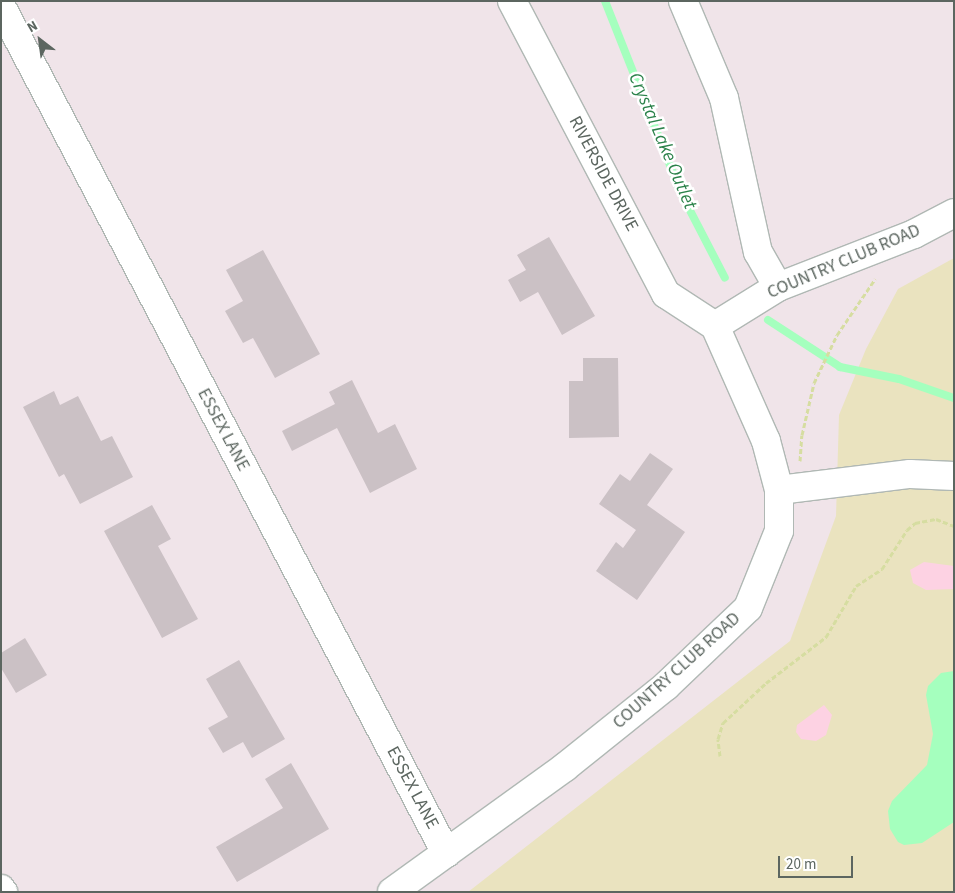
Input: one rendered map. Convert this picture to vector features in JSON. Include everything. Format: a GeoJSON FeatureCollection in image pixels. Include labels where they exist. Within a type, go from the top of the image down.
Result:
{"type":"FeatureCollection","features":[{"type":"Feature","properties":{"kind":"street","name":"RIVERSIDE DRIVE"},"geometry":{"type":"LineString","coordinates":[[512,1],[666,294],[715,326]]}},
{"type":"Feature","properties":{"kind":"street"},"geometry":{"type":"LineString","coordinates":[[683,1],[724,98],[758,252],[778,287]]}},
{"type":"Feature","properties":{"kind":"street","name":"ESSEX LANE"},"geometry":{"type":"LineString","coordinates":[[1,6],[446,853]]}},
{"type":"Feature","properties":{"kind":"street","name":"COUNTRY CLUB ROAD"},"geometry":{"type":"LineString","coordinates":[[392,892],[565,767],[666,686],[748,608],[779,531],[779,490],[766,442],[715,326],[778,287],[914,234],[954,213]]}},
{"type":"Feature","properties":{"kind":"street"},"geometry":{"type":"LineString","coordinates":[[779,490],[910,474],[954,476]]}},
{"type":"Feature","properties":{"kind":"path"},"geometry":{"type":"LineString","coordinates":[[818,373],[833,342],[877,278]]}},
{"type":"Feature","properties":{"kind":"path"},"geometry":{"type":"LineString","coordinates":[[720,756],[718,739],[724,724],[766,683],[826,637],[856,586],[882,569],[907,530],[915,523],[936,519],[954,526]]}},
{"type":"Feature","properties":{"kind":"shaded area"},"geometry":{"type":"Polygon","coordinates":[[[954,258],[954,892],[468,892],[790,641],[836,516],[839,415],[866,349],[898,289],[954,258]]]}},
{"type":"Feature","properties":{"kind":"shaded area"},"geometry":{"type":"Polygon","coordinates":[[[954,671],[954,822],[922,843],[904,845],[898,842],[890,829],[888,811],[892,801],[927,765],[933,734],[926,695],[928,686],[941,673],[954,671]]]}},
{"type":"Feature","properties":{"kind":"sand"},"geometry":{"type":"Polygon","coordinates":[[[924,562],[954,566],[954,589],[926,590],[913,583],[910,570],[924,562]]]}},
{"type":"Feature","properties":{"kind":"sand"},"geometry":{"type":"Polygon","coordinates":[[[824,705],[832,715],[826,735],[816,741],[801,739],[796,732],[797,725],[824,705]]]}},
{"type":"Feature","properties":{"kind":"building"},"geometry":{"type":"Polygon","coordinates":[[[549,237],[595,316],[562,335],[538,292],[520,302],[508,280],[526,270],[517,255],[549,237]]]}},
{"type":"Feature","properties":{"kind":"building"},"geometry":{"type":"Polygon","coordinates":[[[263,250],[320,354],[275,378],[253,338],[243,343],[225,311],[243,301],[226,270],[263,250]]]}},
{"type":"Feature","properties":{"kind":"building"},"geometry":{"type":"Polygon","coordinates":[[[583,358],[618,358],[619,437],[569,438],[569,381],[583,381],[583,358]]]}},
{"type":"Feature","properties":{"kind":"building"},"geometry":{"type":"Polygon","coordinates":[[[352,380],[378,433],[395,424],[417,469],[370,493],[337,428],[292,451],[282,431],[335,404],[329,392],[352,380]]]}},
{"type":"Feature","properties":{"kind":"building"},"geometry":{"type":"Polygon","coordinates":[[[54,391],[60,405],[78,396],[101,441],[112,436],[133,477],[80,504],[64,474],[59,477],[23,407],[54,391]]]}},
{"type":"Feature","properties":{"kind":"building"},"geometry":{"type":"Polygon","coordinates":[[[650,453],[673,469],[647,505],[685,532],[637,600],[596,571],[616,542],[623,548],[636,530],[599,504],[620,474],[630,481],[650,453]]]}},
{"type":"Feature","properties":{"kind":"building"},"geometry":{"type":"Polygon","coordinates":[[[152,505],[171,539],[158,546],[198,619],[162,638],[104,531],[152,505]]]}},
{"type":"Feature","properties":{"kind":"building"},"geometry":{"type":"Polygon","coordinates":[[[25,638],[47,675],[16,693],[1,668],[1,653],[25,638]]]}},
{"type":"Feature","properties":{"kind":"building"},"geometry":{"type":"Polygon","coordinates":[[[239,660],[285,739],[252,758],[243,742],[223,753],[208,728],[228,717],[206,679],[239,660]]]}},
{"type":"Feature","properties":{"kind":"building"},"geometry":{"type":"Polygon","coordinates":[[[291,763],[329,829],[237,882],[216,847],[283,808],[265,779],[291,763]]]}},
{"type":"Feature","properties":{"kind":"waterway","name":"Crystal Lake Outlet"},"geometry":{"type":"LineString","coordinates":[[605,1],[682,195],[725,278]]}},
{"type":"Feature","properties":{"kind":"waterway","name":"Crystal Lake Outlet"},"geometry":{"type":"LineString","coordinates":[[768,320],[840,367],[899,379],[954,398]]}}]}
